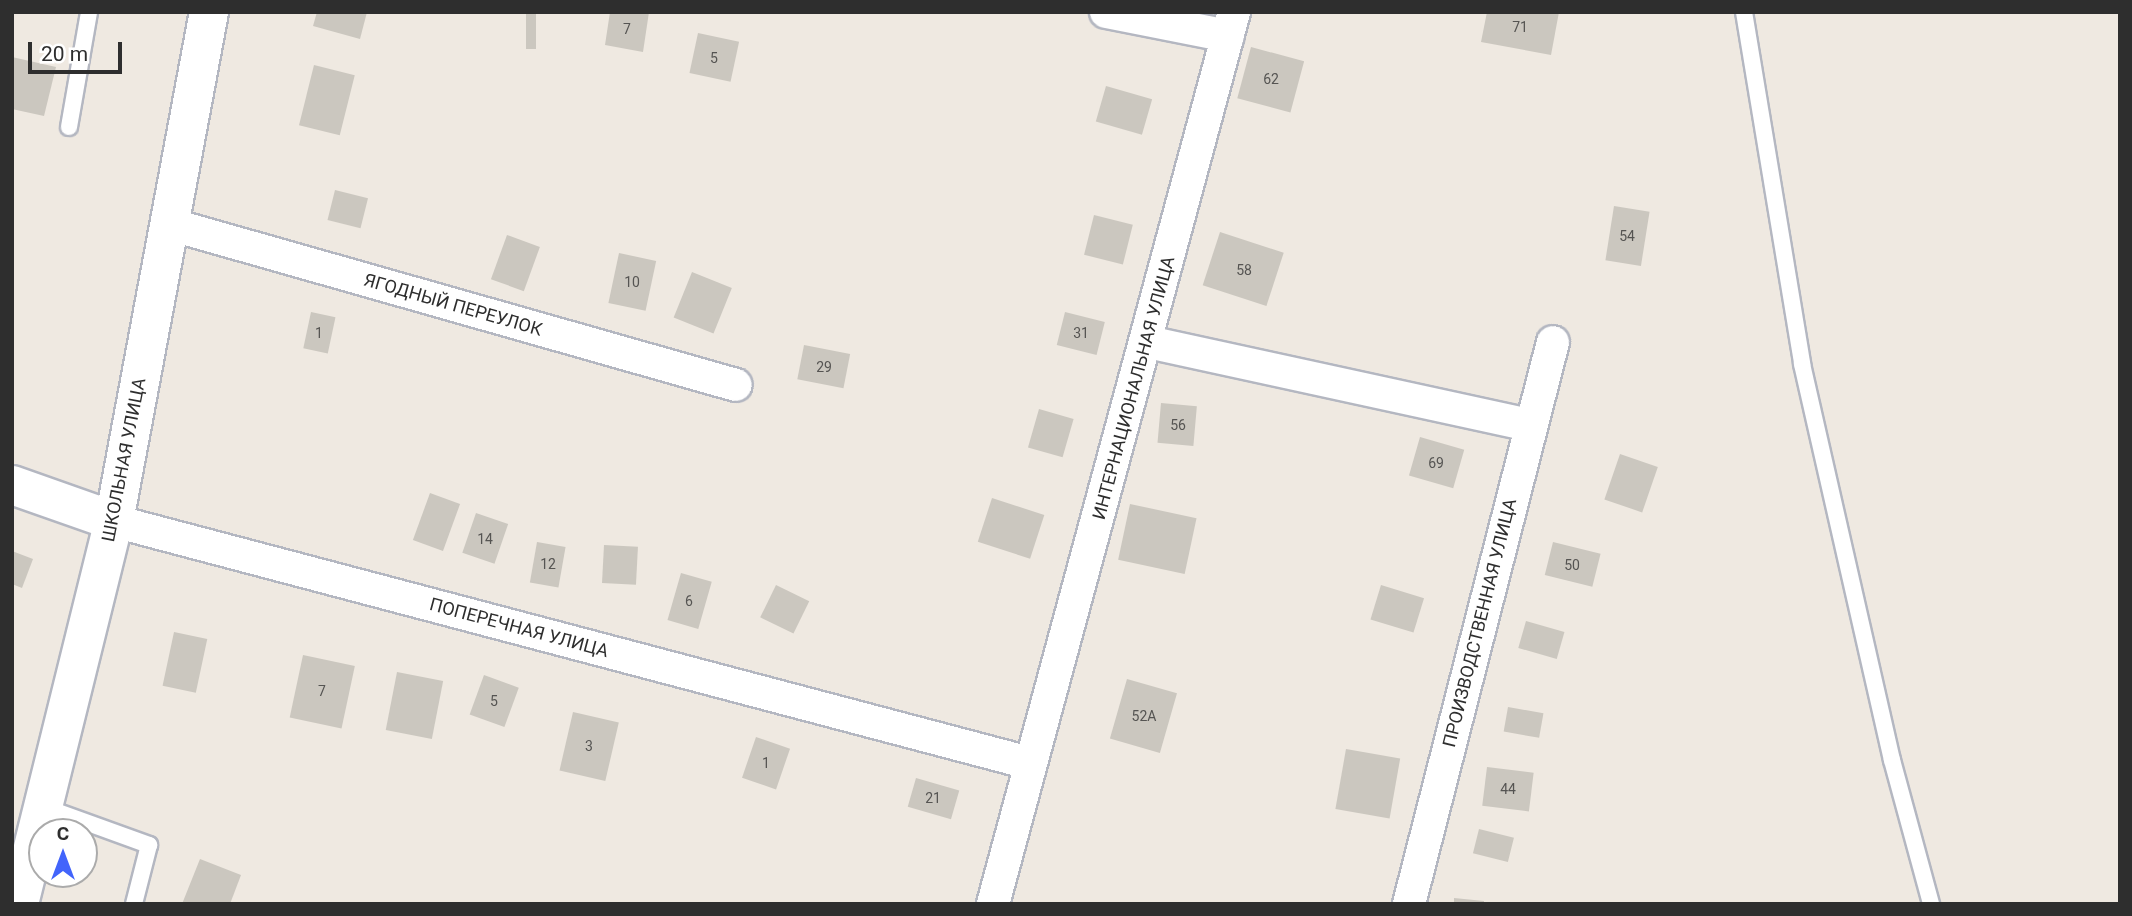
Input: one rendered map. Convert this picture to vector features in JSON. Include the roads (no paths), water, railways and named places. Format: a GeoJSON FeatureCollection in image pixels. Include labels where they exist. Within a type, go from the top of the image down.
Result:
{"type":"FeatureCollection","features":[{"type":"Feature","properties":{"kind":"street","name":"ШКОЛЬНАЯ УЛИЦА"},"geometry":{"type":"LineString","coordinates":[[19,904],[114,521],[209,12]]}},
{"type":"Feature","properties":{"kind":"street"},"geometry":{"type":"LineString","coordinates":[[1107,12],[1231,24]]}},
{"type":"Feature","properties":{"kind":"street","name":"ИНТЕРНАЦИОНАЛЬНАЯ УЛИЦА"},"geometry":{"type":"LineString","coordinates":[[993,904],[1029,763],[1149,342],[1231,24]]}},
{"type":"Feature","properties":{"kind":"street","name":"ЯГОДНЫЙ ПЕРЕУЛОК"},"geometry":{"type":"LineString","coordinates":[[169,224],[736,386]]}},
{"type":"Feature","properties":{"kind":"street"},"geometry":{"type":"LineString","coordinates":[[1149,342],[1529,425]]}},
{"type":"Feature","properties":{"kind":"street","name":"ПРОИЗВОДСТВЕННАЯ УЛИЦА"},"geometry":{"type":"LineString","coordinates":[[1409,904],[1529,425],[1553,342]]}},
{"type":"Feature","properties":{"kind":"street","name":"ПОПЕРЕЧНАЯ УЛИЦА"},"geometry":{"type":"LineString","coordinates":[[12,485],[114,521],[1029,763]]}},
{"type":"Feature","properties":{"kind":"lane"},"geometry":{"type":"LineString","coordinates":[[69,127],[89,12]]}},
{"type":"Feature","properties":{"kind":"lane"},"geometry":{"type":"LineString","coordinates":[[1744,12],[1802,364],[1892,760],[1931,904]]}},
{"type":"Feature","properties":{"kind":"lane"},"geometry":{"type":"LineString","coordinates":[[43,807],[149,845],[134,904]]}}]}
